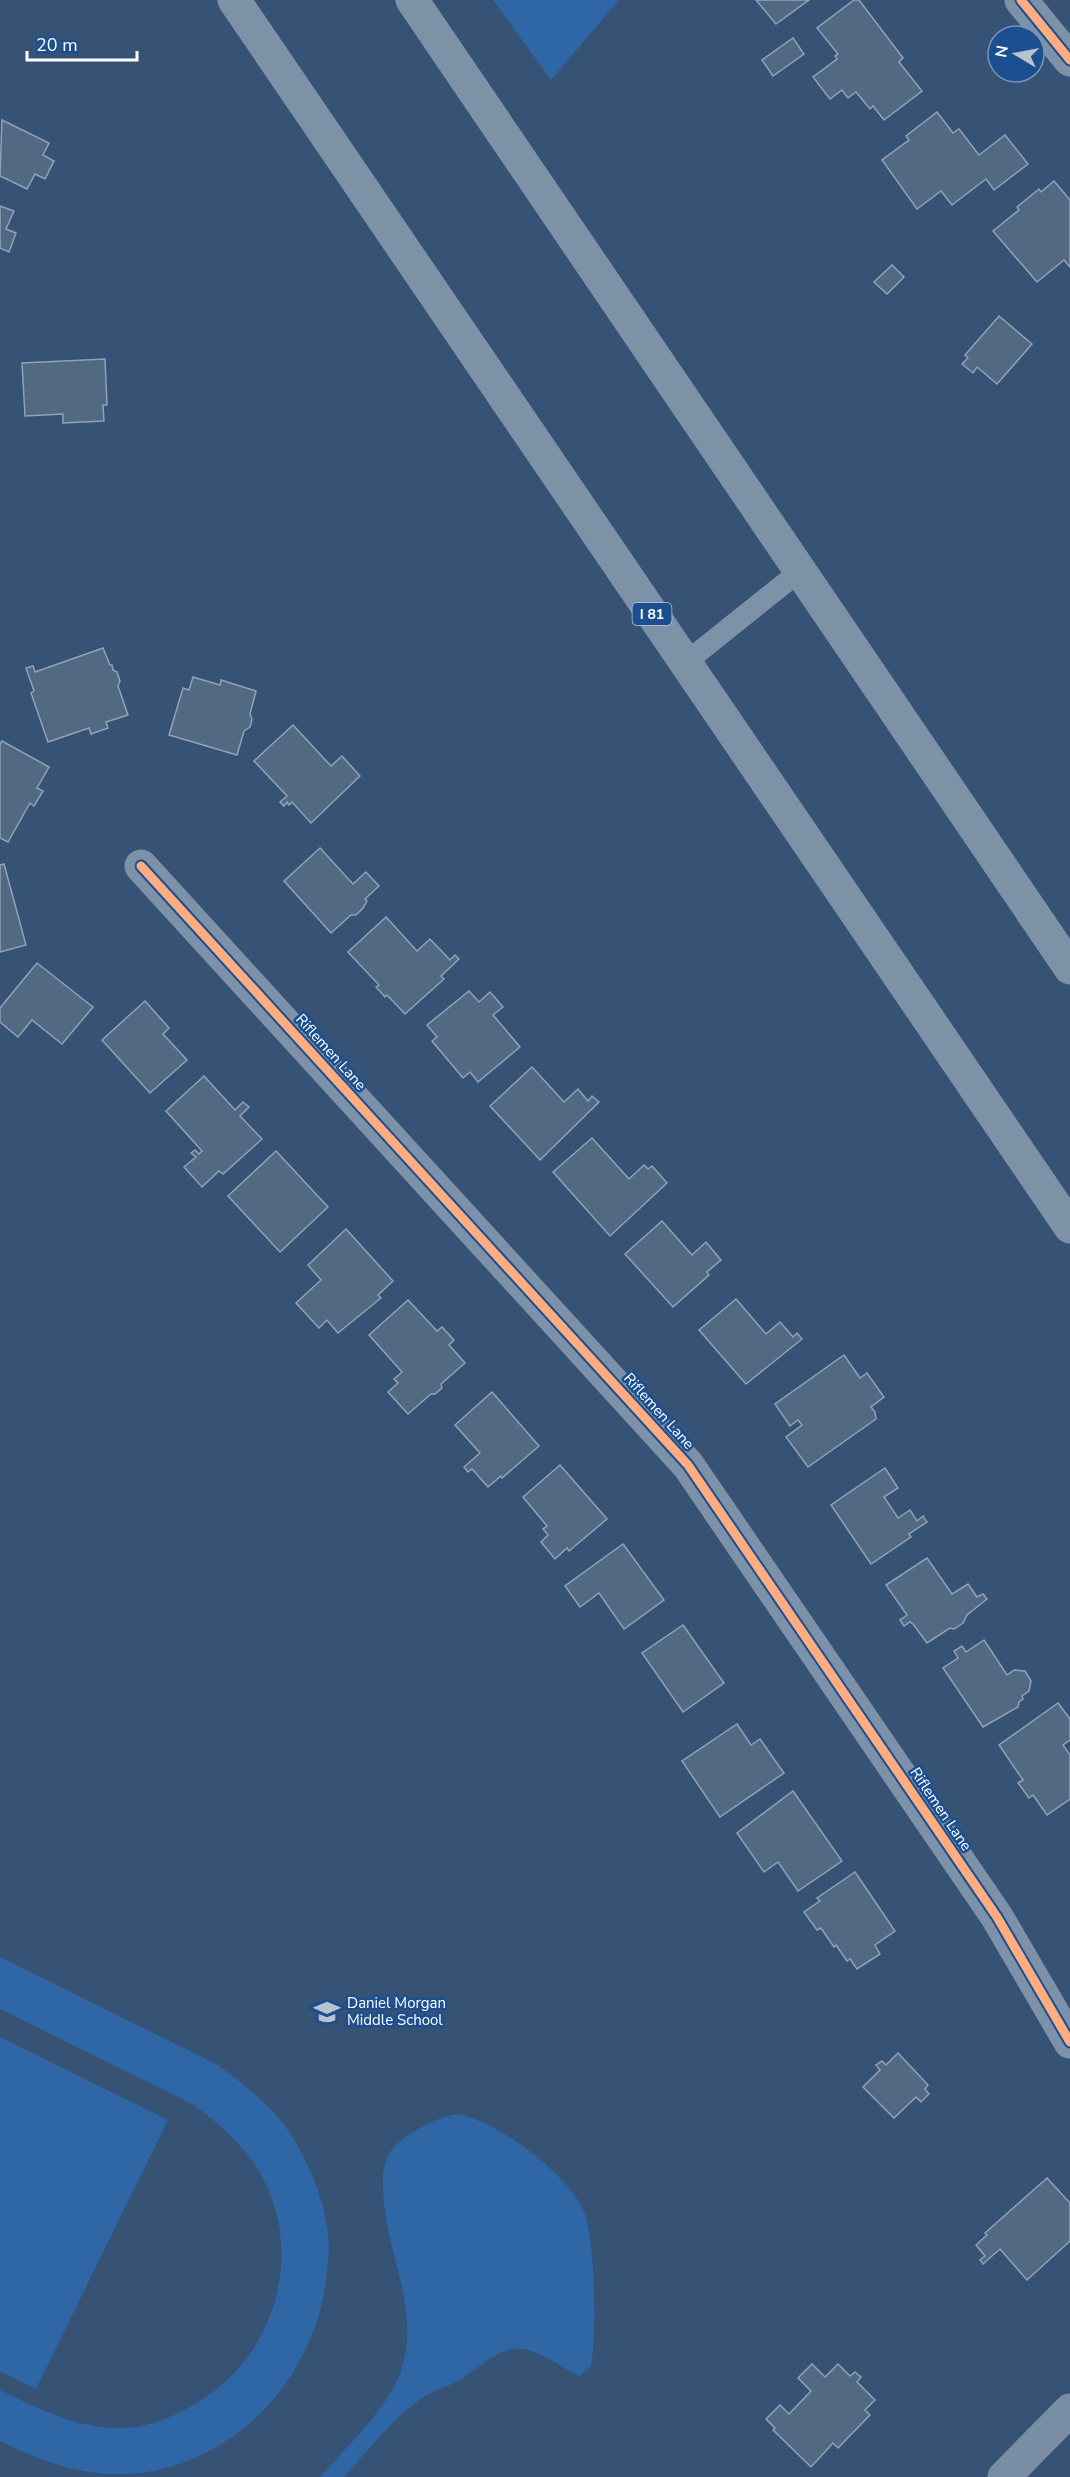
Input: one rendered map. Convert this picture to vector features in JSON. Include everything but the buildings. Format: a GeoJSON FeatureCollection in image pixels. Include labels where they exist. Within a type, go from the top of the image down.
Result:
{"type":"FeatureCollection","features":[{"type":"Feature","properties":{"kind":"highway","name":"I 81"},"geometry":{"type":"LineString","coordinates":[[234,0],[1070,1227]]}},
{"type":"Feature","properties":{"kind":"highway"},"geometry":{"type":"LineString","coordinates":[[412,0],[1070,968]]}},
{"type":"Feature","properties":{"kind":"main road"},"geometry":{"type":"LineString","coordinates":[[1004,2477],[1070,2410]]}},
{"type":"Feature","properties":{"kind":"street"},"geometry":{"type":"LineString","coordinates":[[1021,0],[1068,52]]}},
{"type":"Feature","properties":{"kind":"street","name":"Riflemen Lane"},"geometry":{"type":"LineString","coordinates":[[141,866],[688,1465],[997,1917],[1070,2042]]}},
{"type":"Feature","properties":{"kind":"lane"},"geometry":{"type":"LineString","coordinates":[[685,663],[800,571]]}},
{"type":"Feature","properties":{"kind":"shaded area"},"geometry":{"type":"Polygon","coordinates":[[[493,0],[619,0],[551,80],[493,0]]]}},
{"type":"Feature","properties":{"kind":"shaded area"},"geometry":{"type":"Polygon","coordinates":[[[0,1957],[218,2065],[260,2099],[288,2130],[307,2163],[320,2198],[328,2234],[328,2263],[318,2316],[305,2351],[286,2383],[263,2411],[235,2435],[203,2454],[168,2467],[130,2474],[96,2473],[63,2466],[15,2448],[0,2441],[0,2390],[60,2417],[108,2428],[151,2424],[187,2409],[209,2395],[241,2365],[259,2340],[271,2312],[279,2283],[281,2252],[278,2222],[270,2193],[255,2165],[242,2148],[194,2105],[0,2009],[0,1957]]]}},
{"type":"Feature","properties":{"kind":"shaded area"},"geometry":{"type":"Polygon","coordinates":[[[0,2037],[168,2120],[36,2389],[0,2371],[0,2037]]]}},
{"type":"Feature","properties":{"kind":"shaded area"},"geometry":{"type":"Polygon","coordinates":[[[458,2114],[492,2127],[531,2152],[565,2183],[585,2214],[591,2245],[594,2289],[591,2366],[580,2376],[531,2351],[513,2349],[498,2354],[458,2381],[432,2392],[405,2411],[344,2477],[320,2477],[379,2409],[403,2364],[407,2344],[407,2324],[405,2303],[384,2203],[385,2163],[389,2153],[410,2134],[438,2119],[458,2114]]]}},
{"type":"Feature","properties":{"kind":"cycle path"},"geometry":{"type":"LineString","coordinates":[[1021,0],[1070,60]]}},
{"type":"Feature","properties":{"kind":"cycle path"},"geometry":{"type":"LineString","coordinates":[[141,866],[688,1465],[997,1917],[1070,2042]]}},
{"type":"Feature","properties":{"kind":"place","name":"Daniel Morgan Middle School"},"geometry":{"type":"Point","coordinates":[327,2012]}}]}
